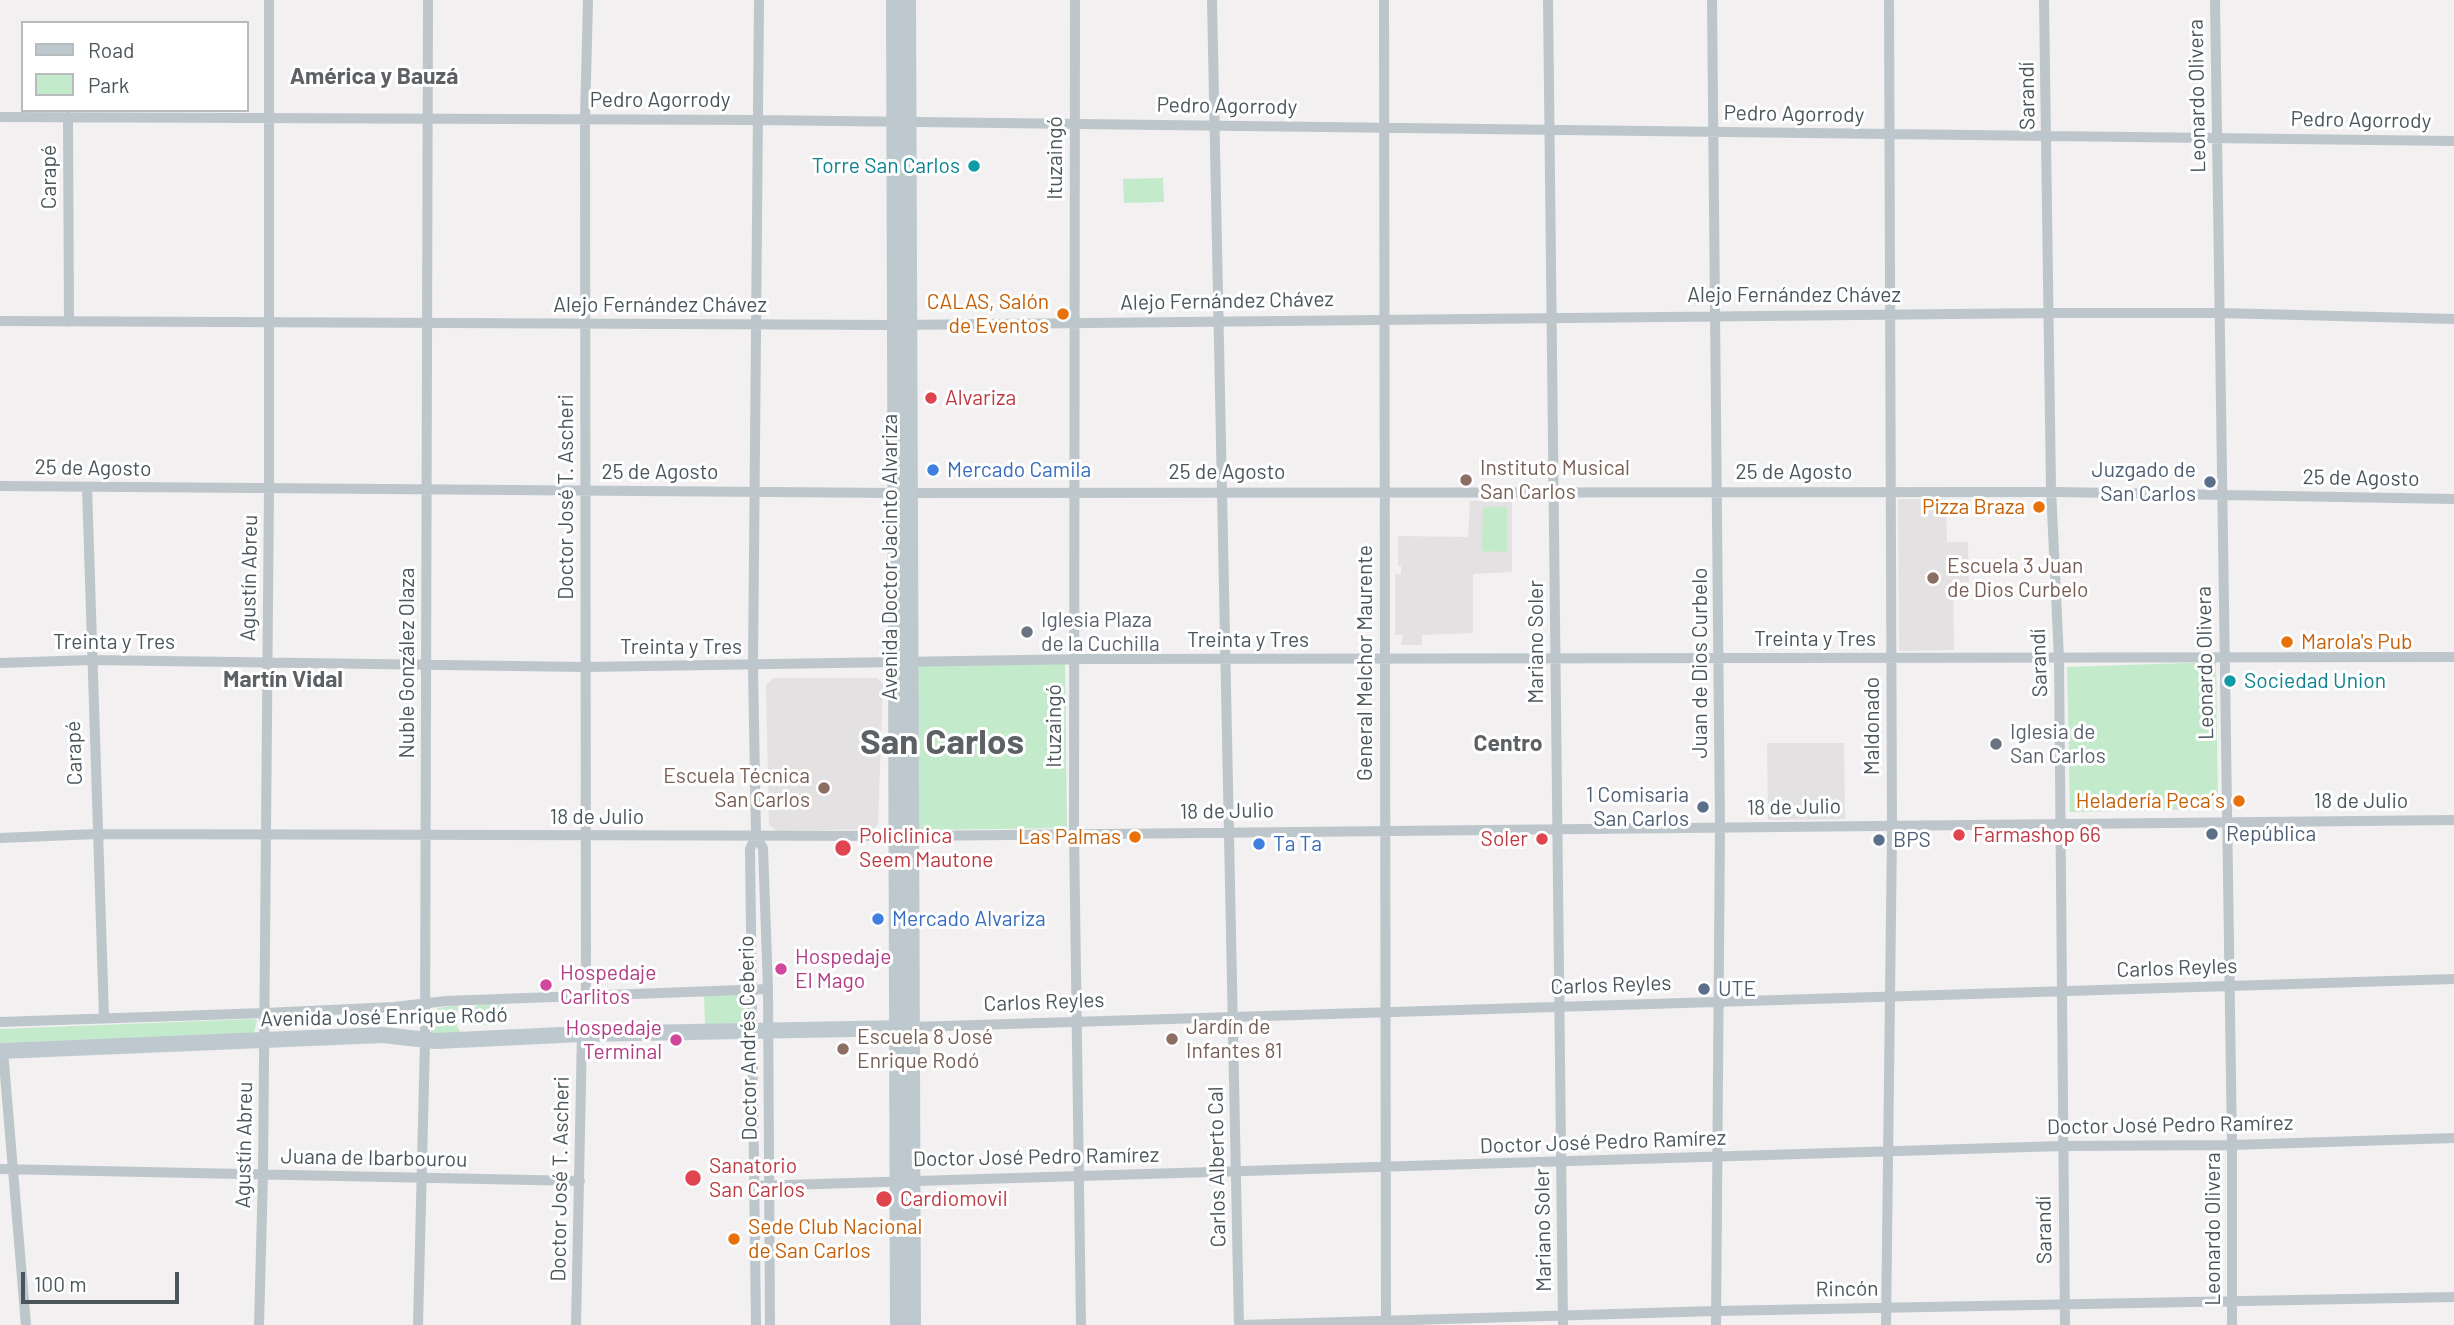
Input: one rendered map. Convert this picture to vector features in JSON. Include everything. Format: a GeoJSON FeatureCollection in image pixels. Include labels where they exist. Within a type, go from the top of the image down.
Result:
{"type":"FeatureCollection","features":[{"type":"Feature","properties":{"kind":"main road","name":"Avenida Doctor Jacinto Alvariza"},"geometry":{"type":"LineString","coordinates":[[894,0],[901,121],[906,1180],[914,1325]]}},
{"type":"Feature","properties":{"kind":"main road","name":"Avenida Doctor Jacinto Alvariza"},"geometry":{"type":"LineString","coordinates":[[901,121],[908,0]]}},
{"type":"Feature","properties":{"kind":"main road","name":"Carlos Reyles"},"geometry":{"type":"LineString","coordinates":[[768,1031],[904,1028]]}},
{"type":"Feature","properties":{"kind":"main road","name":"Avenida José Enrique Rodó"},"geometry":{"type":"LineString","coordinates":[[1,1051],[383,1035],[425,1041],[582,1034],[768,1031]]}},
{"type":"Feature","properties":{"kind":"main road","name":"Avenida Doctor Jacinto Alvariza"},"geometry":{"type":"LineString","coordinates":[[898,1325],[906,1180]]}},
{"type":"Feature","properties":{"kind":"street","name":"Agustín Abreu"},"geometry":{"type":"LineString","coordinates":[[259,1325],[265,1013],[269,488],[269,0]]}},
{"type":"Feature","properties":{"kind":"street","name":"Nuble González Olaza"},"geometry":{"type":"LineString","coordinates":[[418,1325],[425,1041],[428,0]]}},
{"type":"Feature","properties":{"kind":"street","name":"Doctor José T. Ascheri"},"geometry":{"type":"LineString","coordinates":[[586,994],[585,119],[588,0]]}},
{"type":"Feature","properties":{"kind":"street","name":"Doctor Andrés Ceberio"},"geometry":{"type":"LineString","coordinates":[[755,1325],[750,849],[756,836],[753,666],[759,0]]}},
{"type":"Feature","properties":{"kind":"street","name":"Ituzaingó"},"geometry":{"type":"LineString","coordinates":[[1075,0],[1073,659],[1081,1325]]}},
{"type":"Feature","properties":{"kind":"street","name":"Carlos Alberto Cal"},"geometry":{"type":"LineString","coordinates":[[1212,0],[1240,1325]]}},
{"type":"Feature","properties":{"kind":"street","name":"General Melchor Maurente"},"geometry":{"type":"LineString","coordinates":[[1384,0],[1386,1323]]}},
{"type":"Feature","properties":{"kind":"street","name":"Mariano Soler"},"geometry":{"type":"LineString","coordinates":[[1548,0],[1563,1321]]}},
{"type":"Feature","properties":{"kind":"street","name":"Juan de Dios Curbelo"},"geometry":{"type":"LineString","coordinates":[[1712,0],[1720,827],[1716,1325]]}},
{"type":"Feature","properties":{"kind":"street","name":"Maldonado"},"geometry":{"type":"LineString","coordinates":[[1886,1325],[1892,826],[1888,492],[1889,0]]}},
{"type":"Feature","properties":{"kind":"street","name":"Sarandí"},"geometry":{"type":"LineString","coordinates":[[2044,0],[2051,492],[2059,660],[2065,1325]]}},
{"type":"Feature","properties":{"kind":"street","name":"Leonardo Olivera"},"geometry":{"type":"LineString","coordinates":[[2216,0],[2232,1145],[2232,1325]]}},
{"type":"Feature","properties":{"kind":"street","name":"Pedro Agorrody"},"geometry":{"type":"LineString","coordinates":[[0,117],[901,121],[2454,141]]}},
{"type":"Feature","properties":{"kind":"street","name":"Carapé"},"geometry":{"type":"LineString","coordinates":[[68,117],[69,322]]}},
{"type":"Feature","properties":{"kind":"street","name":"Alejo Fernández Chávez"},"geometry":{"type":"LineString","coordinates":[[0,321],[903,325],[1715,314],[2050,313],[2220,313],[2454,319]]}},
{"type":"Feature","properties":{"kind":"street","name":"25 de Agosto"},"geometry":{"type":"LineString","coordinates":[[0,486],[904,493],[2051,492],[2454,499]]}},
{"type":"Feature","properties":{"kind":"street","name":"Carapé"},"geometry":{"type":"LineString","coordinates":[[87,488],[96,834],[104,1017]]}},
{"type":"Feature","properties":{"kind":"street","name":"Treinta y Tres"},"geometry":{"type":"LineString","coordinates":[[0,663],[91,660],[585,667],[1073,659],[2059,660],[2454,657]]}},
{"type":"Feature","properties":{"kind":"street","name":"18 de Julio"},"geometry":{"type":"LineString","coordinates":[[0,838],[96,834],[903,836],[1385,828],[2454,820]]}},
{"type":"Feature","properties":{"kind":"street","name":"Doctor Andrés Ceberio"},"geometry":{"type":"LineString","coordinates":[[756,836],[763,848],[768,989],[770,1325]]}},
{"type":"Feature","properties":{"kind":"street","name":"Carlos Reyles"},"geometry":{"type":"LineString","coordinates":[[904,1028],[2454,979]]}},
{"type":"Feature","properties":{"kind":"street","name":"Avenida José Enrique Rodó"},"geometry":{"type":"LineString","coordinates":[[0,1022],[394,1007],[425,1002],[586,994],[768,989]]}},
{"type":"Feature","properties":{"kind":"street","name":"Doctor José T. Ascheri"},"geometry":{"type":"LineString","coordinates":[[576,1325],[582,1034]]}},
{"type":"Feature","properties":{"kind":"street"},"geometry":{"type":"LineString","coordinates":[[1,1051],[26,1325]]}},
{"type":"Feature","properties":{"kind":"street","name":"Doctor José Pedro Ramírez"},"geometry":{"type":"LineString","coordinates":[[753,1186],[2062,1146],[2232,1145],[2454,1138]]}},
{"type":"Feature","properties":{"kind":"street","name":"Juana de Ibarbourou"},"geometry":{"type":"LineString","coordinates":[[0,1168],[580,1181]]}},
{"type":"Feature","properties":{"kind":"street","name":"Rincón"},"geometry":{"type":"LineString","coordinates":[[1240,1325],[1563,1321],[1716,1311],[2454,1297]]}},
{"type":"Feature","properties":{"kind":"shaded area","name":"Escuela 3 Juan de Dios Curbelo"},"geometry":{"type":"Polygon","coordinates":[[[1898,499],[1946,499],[1947,542],[1968,542],[1969,582],[1953,583],[1954,650],[1899,651],[1898,499]]]}},
{"type":"Feature","properties":{"kind":"shaded area"},"geometry":{"type":"Polygon","coordinates":[[[1470,501],[1512,501],[1512,572],[1473,574],[1473,633],[1422,635],[1422,645],[1401,645],[1403,635],[1395,635],[1395,574],[1401,574],[1401,566],[1398,566],[1398,536],[1468,537],[1470,501]]]}},
{"type":"Feature","properties":{"kind":"shaded area","name":"Escuela Técnica San Carlos"},"geometry":{"type":"Polygon","coordinates":[[[774,678],[876,678],[883,683],[878,824],[874,829],[777,831],[769,825],[766,685],[774,678]]]}},
{"type":"Feature","properties":{"kind":"shaded area"},"geometry":{"type":"Polygon","coordinates":[[[1767,743],[1844,743],[1845,819],[1768,820],[1767,743]]]}},
{"type":"Feature","properties":{"kind":"green space"},"geometry":{"type":"Polygon","coordinates":[[[1163,178],[1164,202],[1124,203],[1123,179],[1163,178]]]}},
{"type":"Feature","properties":{"kind":"green space"},"geometry":{"type":"Polygon","coordinates":[[[1483,507],[1507,507],[1507,552],[1482,551],[1483,507]]]}},
{"type":"Feature","properties":{"kind":"green space"},"geometry":{"type":"Polygon","coordinates":[[[2216,662],[2218,809],[2070,812],[2067,667],[2216,662]]]}},
{"type":"Feature","properties":{"kind":"green space"},"geometry":{"type":"Polygon","coordinates":[[[1065,663],[1067,828],[919,830],[918,664],[1065,663]]]}},
{"type":"Feature","properties":{"kind":"green space"},"geometry":{"type":"Polygon","coordinates":[[[746,993],[744,1022],[705,1026],[704,995],[746,993]]]}},
{"type":"Feature","properties":{"kind":"green space"},"geometry":{"type":"Polygon","coordinates":[[[504,1003],[505,1024],[480,1025],[473,1020],[472,1012],[477,1005],[504,1003]]]}},
{"type":"Feature","properties":{"kind":"green space"},"geometry":{"type":"Polygon","coordinates":[[[458,1005],[457,1027],[464,1036],[431,1035],[431,1012],[438,1008],[458,1005]]]}},
{"type":"Feature","properties":{"kind":"green space"},"geometry":{"type":"Polygon","coordinates":[[[257,1020],[254,1033],[0,1043],[0,1029],[257,1020]]]}},
{"type":"Feature","properties":{"kind":"place","name":"Torre San Carlos"},"geometry":{"type":"Point","coordinates":[974,166]}},
{"type":"Feature","properties":{"kind":"place","name":"CALAS, Salón de Eventos"},"geometry":{"type":"Point","coordinates":[1063,314]}},
{"type":"Feature","properties":{"kind":"place","name":"Alvariza"},"geometry":{"type":"Point","coordinates":[931,398]}},
{"type":"Feature","properties":{"kind":"place","name":"Mercado Camila"},"geometry":{"type":"Point","coordinates":[933,470]}},
{"type":"Feature","properties":{"kind":"place","name":"Instituto Musical San Carlos"},"geometry":{"type":"Point","coordinates":[1466,480]}},
{"type":"Feature","properties":{"kind":"place","name":"Juzgado de San Carlos"},"geometry":{"type":"Point","coordinates":[2210,482]}},
{"type":"Feature","properties":{"kind":"place","name":"Pizza Braza"},"geometry":{"type":"Point","coordinates":[2039,507]}},
{"type":"Feature","properties":{"kind":"place","name":"Escuela 3 Juan de Dios Curbelo"},"geometry":{"type":"Point","coordinates":[1933,578]}},
{"type":"Feature","properties":{"kind":"place","name":"Iglesia Plaza de la Cuchilla"},"geometry":{"type":"Point","coordinates":[1027,632]}},
{"type":"Feature","properties":{"kind":"place","name":"Marola's Pub"},"geometry":{"type":"Point","coordinates":[2287,642]}},
{"type":"Feature","properties":{"kind":"place","name":"Sociedad Union"},"geometry":{"type":"Point","coordinates":[2230,681]}},
{"type":"Feature","properties":{"kind":"place","name":"Iglesia de San Carlos"},"geometry":{"type":"Point","coordinates":[1996,744]}},
{"type":"Feature","properties":{"kind":"place","name":"Escuela Técnica San Carlos"},"geometry":{"type":"Point","coordinates":[824,788]}},
{"type":"Feature","properties":{"kind":"place","name":"Heladería Peca´s"},"geometry":{"type":"Point","coordinates":[2239,801]}},
{"type":"Feature","properties":{"kind":"place","name":"1 Comisaria San Carlos"},"geometry":{"type":"Point","coordinates":[1703,807]}},
{"type":"Feature","properties":{"kind":"place","name":"República"},"geometry":{"type":"Point","coordinates":[2212,834]}},
{"type":"Feature","properties":{"kind":"place","name":"Farmashop 66"},"geometry":{"type":"Point","coordinates":[1959,835]}},
{"type":"Feature","properties":{"kind":"place","name":"Las Palmas"},"geometry":{"type":"Point","coordinates":[1135,837]}},
{"type":"Feature","properties":{"kind":"place","name":"Soler"},"geometry":{"type":"Point","coordinates":[1542,839]}},
{"type":"Feature","properties":{"kind":"place","name":"BPS"},"geometry":{"type":"Point","coordinates":[1879,840]}},
{"type":"Feature","properties":{"kind":"place","name":"Ta Ta"},"geometry":{"type":"Point","coordinates":[1259,844]}},
{"type":"Feature","properties":{"kind":"place","name":"Policlinica Seem Mautone"},"geometry":{"type":"Point","coordinates":[843,848]}},
{"type":"Feature","properties":{"kind":"place","name":"Mercado Alvariza"},"geometry":{"type":"Point","coordinates":[878,919]}},
{"type":"Feature","properties":{"kind":"place","name":"Hospedaje El Mago"},"geometry":{"type":"Point","coordinates":[781,969]}},
{"type":"Feature","properties":{"kind":"place","name":"Hospedaje Carlitos"},"geometry":{"type":"Point","coordinates":[546,985]}},
{"type":"Feature","properties":{"kind":"place","name":"UTE"},"geometry":{"type":"Point","coordinates":[1704,989]}},
{"type":"Feature","properties":{"kind":"place","name":"Jardín de Infantes 81"},"geometry":{"type":"Point","coordinates":[1172,1039]}},
{"type":"Feature","properties":{"kind":"place","name":"Hospedaje Terminal"},"geometry":{"type":"Point","coordinates":[676,1040]}},
{"type":"Feature","properties":{"kind":"place","name":"Escuela 8 José Enrique Rodó"},"geometry":{"type":"Point","coordinates":[843,1049]}},
{"type":"Feature","properties":{"kind":"place","name":"Sanatorio San Carlos"},"geometry":{"type":"Point","coordinates":[693,1178]}},
{"type":"Feature","properties":{"kind":"place","name":"Cardiomovil"},"geometry":{"type":"Point","coordinates":[884,1199]}},
{"type":"Feature","properties":{"kind":"place","name":"Sede Club Nacional de San Carlos"},"geometry":{"type":"Point","coordinates":[734,1239]}},
{"type":"Feature","properties":{"kind":"district","name":"América y Bauzá"},"geometry":{"type":"Point","coordinates":[374,76]}},
{"type":"Feature","properties":{"kind":"district","name":"Martín Vidal"},"geometry":{"type":"Point","coordinates":[283,679]}},
{"type":"Feature","properties":{"kind":"district","name":"San Carlos"},"geometry":{"type":"Point","coordinates":[942,742]}},
{"type":"Feature","properties":{"kind":"district","name":"Centro"},"geometry":{"type":"Point","coordinates":[1508,743]}}]}
